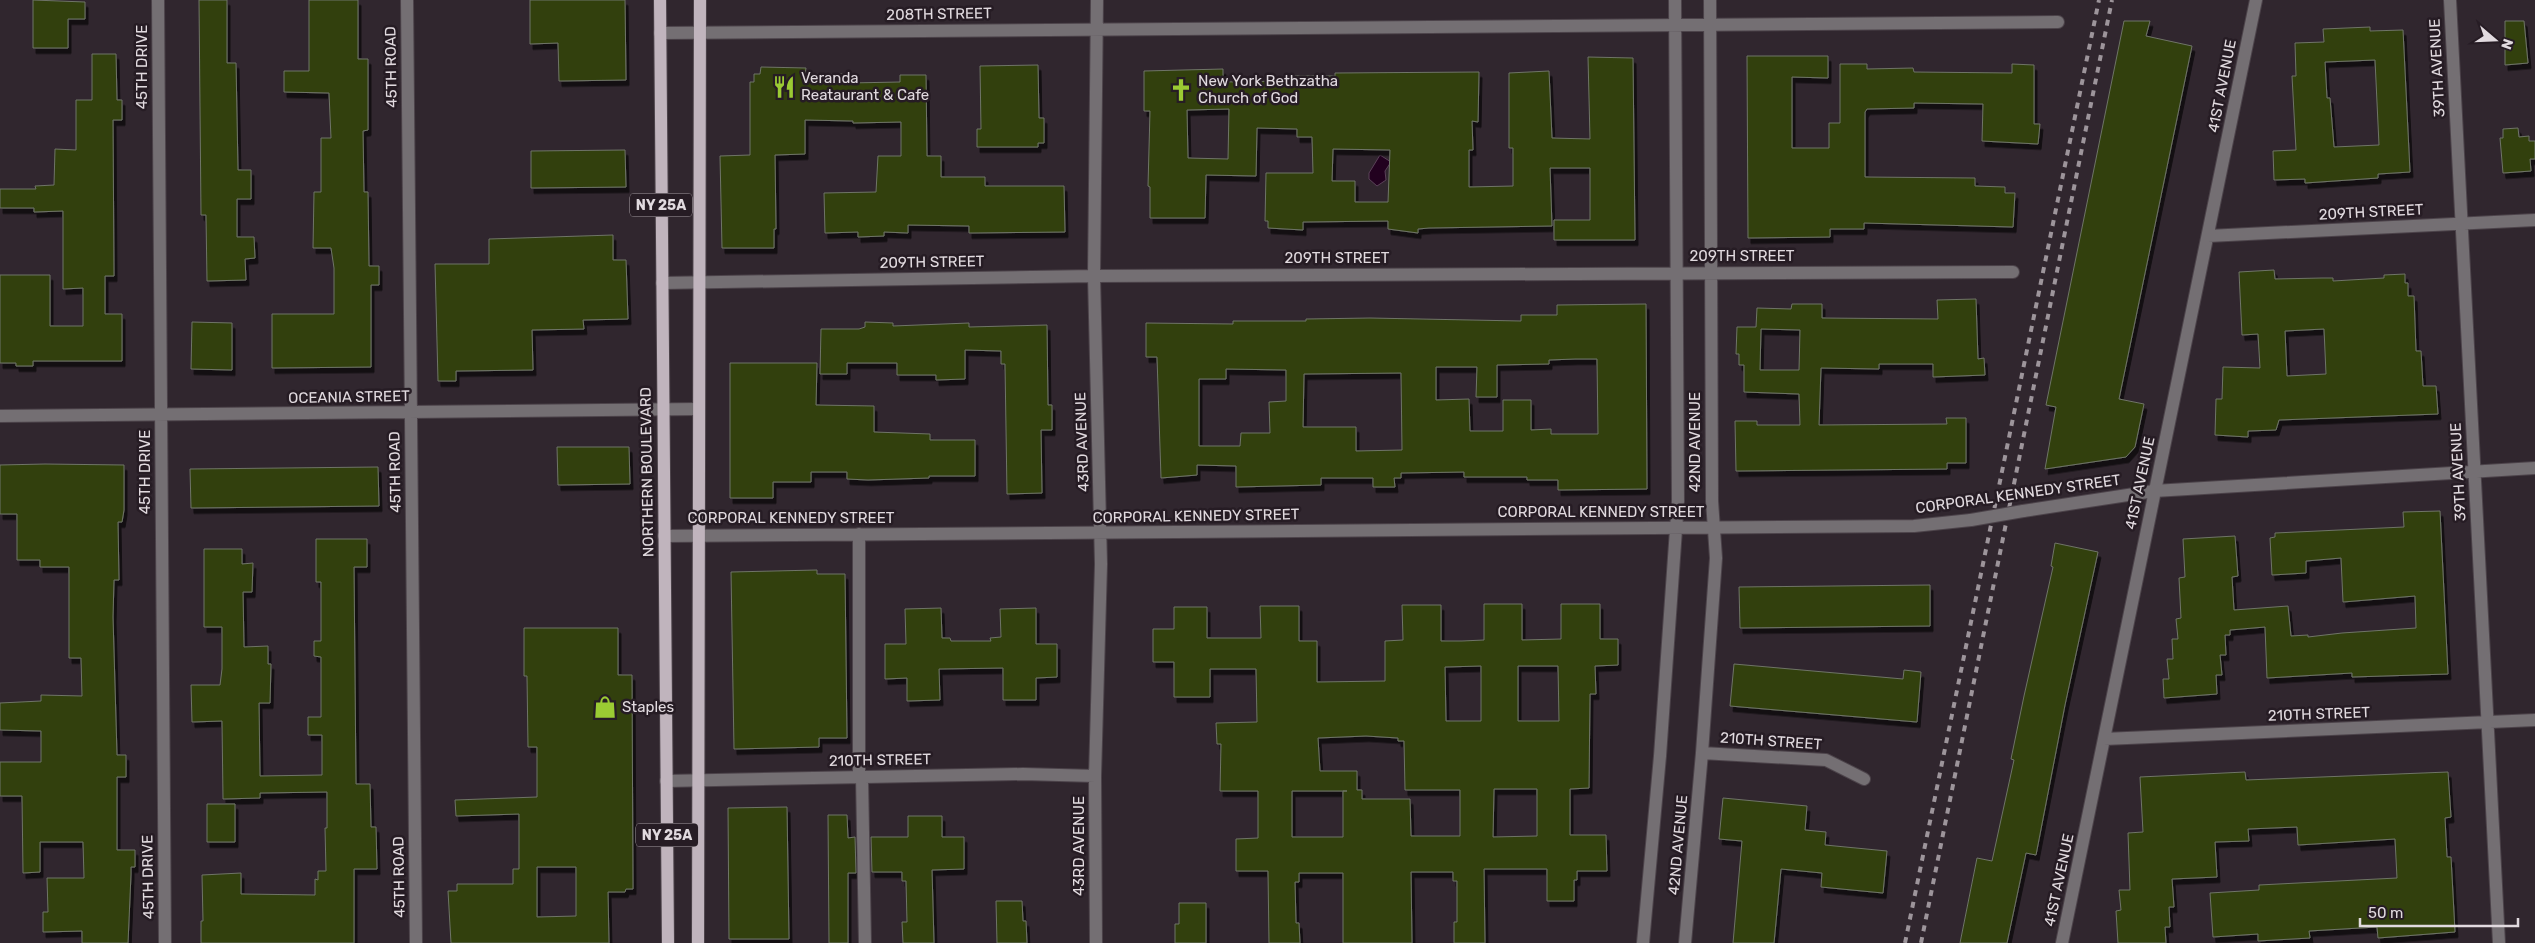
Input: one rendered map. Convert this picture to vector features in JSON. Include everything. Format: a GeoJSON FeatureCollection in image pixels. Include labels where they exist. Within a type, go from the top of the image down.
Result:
{"type":"FeatureCollection","features":[{"type":"Feature","properties":{"kind":"main road","name":"NORTHERN BOULEVARD"},"geometry":{"type":"LineString","coordinates":[[660,0],[668,943]]}},
{"type":"Feature","properties":{"kind":"main road"},"geometry":{"type":"LineString","coordinates":[[698,943],[700,0]]}},
{"type":"Feature","properties":{"kind":"street","name":"45TH DRIVE"},"geometry":{"type":"LineString","coordinates":[[158,0],[165,943]]}},
{"type":"Feature","properties":{"kind":"street","name":"45TH ROAD"},"geometry":{"type":"LineString","coordinates":[[407,0],[416,943]]}},
{"type":"Feature","properties":{"kind":"street","name":"43RD AVENUE"},"geometry":{"type":"LineString","coordinates":[[1096,943],[1095,776],[1101,564],[1094,276],[1097,0]]}},
{"type":"Feature","properties":{"kind":"street","name":"42ND AVENUE"},"geometry":{"type":"LineString","coordinates":[[1643,943],[1660,756],[1676,528],[1675,0]]}},
{"type":"Feature","properties":{"kind":"street","name":"42ND AVENUE"},"geometry":{"type":"LineString","coordinates":[[1685,943],[1702,753],[1716,558],[1712,501],[1710,0]]}},
{"type":"Feature","properties":{"kind":"street","name":"41ST AVENUE"},"geometry":{"type":"LineString","coordinates":[[2062,943],[2256,0]]}},
{"type":"Feature","properties":{"kind":"street","name":"39TH AVENUE"},"geometry":{"type":"LineString","coordinates":[[2450,0],[2499,943]]}},
{"type":"Feature","properties":{"kind":"street","name":"208TH STREET"},"geometry":{"type":"LineString","coordinates":[[660,33],[1096,28],[1709,26],[2058,22]]}},
{"type":"Feature","properties":{"kind":"street","name":"209TH STREET"},"geometry":{"type":"LineString","coordinates":[[2208,236],[2535,220]]}},
{"type":"Feature","properties":{"kind":"street","name":"209TH STREET"},"geometry":{"type":"LineString","coordinates":[[662,283],[1094,276],[2013,272]]}},
{"type":"Feature","properties":{"kind":"street","name":"OCEANIA STREET"},"geometry":{"type":"LineString","coordinates":[[0,416],[699,409]]}},
{"type":"Feature","properties":{"kind":"street","name":"CORPORAL KENNEDY STREET"},"geometry":{"type":"LineString","coordinates":[[664,536],[1914,526],[1971,520],[2154,491],[2535,468]]}},
{"type":"Feature","properties":{"kind":"street"},"geometry":{"type":"LineString","coordinates":[[859,534],[860,777],[865,943]]}},
{"type":"Feature","properties":{"kind":"street","name":"210TH STREET"},"geometry":{"type":"LineString","coordinates":[[2104,739],[2535,720]]}},
{"type":"Feature","properties":{"kind":"street","name":"210TH STREET"},"geometry":{"type":"LineString","coordinates":[[1702,753],[1826,760],[1864,779]]}},
{"type":"Feature","properties":{"kind":"street","name":"210TH STREET"},"geometry":{"type":"LineString","coordinates":[[666,781],[1023,774],[1095,776]]}},
{"type":"Feature","properties":{"kind":"shaded area"},"geometry":{"type":"Polygon","coordinates":[[[1380,155],[1391,162],[1385,171],[1386,180],[1377,186],[1369,179],[1369,173],[1380,155]]]}},
{"type":"Feature","properties":{"kind":"building"},"geometry":{"type":"Polygon","coordinates":[[[33,0],[85,2],[85,19],[68,19],[68,48],[33,48],[33,0]]]}},
{"type":"Feature","properties":{"kind":"building"},"geometry":{"type":"Polygon","coordinates":[[[199,0],[227,0],[227,63],[236,63],[238,170],[251,170],[251,199],[237,199],[237,237],[254,237],[255,258],[245,259],[246,280],[207,281],[206,215],[201,215],[199,0]]]}},
{"type":"Feature","properties":{"kind":"building"},"geometry":{"type":"Polygon","coordinates":[[[309,0],[358,0],[358,59],[368,59],[368,130],[363,131],[364,192],[368,192],[369,266],[379,266],[379,285],[371,285],[371,367],[272,368],[272,314],[334,314],[334,268],[331,248],[313,248],[314,192],[321,192],[321,138],[331,138],[329,93],[284,92],[284,71],[309,71],[309,0]]]}},
{"type":"Feature","properties":{"kind":"building"},"geometry":{"type":"Polygon","coordinates":[[[530,0],[625,0],[626,80],[559,81],[558,43],[530,44],[530,0]]]}},
{"type":"Feature","properties":{"kind":"building"},"geometry":{"type":"Polygon","coordinates":[[[2124,21],[2150,21],[2146,36],[2192,46],[2119,399],[2144,404],[2135,447],[2126,457],[2045,469],[2056,407],[2046,405],[2124,21]]]}},
{"type":"Feature","properties":{"kind":"building"},"geometry":{"type":"Polygon","coordinates":[[[2505,21],[2524,21],[2528,63],[2505,65],[2505,21]]]}},
{"type":"Feature","properties":{"kind":"building"},"geometry":{"type":"Polygon","coordinates":[[[2370,27],[2370,31],[2403,30],[2410,172],[2378,174],[2378,178],[2305,183],[2305,179],[2274,180],[2273,151],[2296,150],[2292,76],[2296,76],[2295,43],[2324,42],[2323,29],[2370,27]],[[2375,60],[2325,62],[2327,98],[2330,98],[2334,147],[2379,145],[2375,60]]]}},
{"type":"Feature","properties":{"kind":"building"},"geometry":{"type":"Polygon","coordinates":[[[92,54],[116,54],[117,100],[122,100],[122,120],[113,120],[114,276],[105,276],[105,314],[122,314],[122,361],[33,361],[33,366],[16,366],[16,363],[0,363],[0,275],[50,275],[50,326],[83,326],[83,288],[63,289],[63,211],[34,212],[34,208],[0,208],[0,189],[36,189],[35,186],[54,185],[55,149],[76,150],[76,100],[92,100],[92,54]]]}},
{"type":"Feature","properties":{"kind":"building"},"geometry":{"type":"Polygon","coordinates":[[[1747,56],[1828,56],[1828,78],[1792,77],[1792,148],[1829,148],[1829,123],[1840,123],[1840,64],[1867,64],[1867,69],[1913,68],[1914,72],[2012,73],[2012,64],[2034,65],[2034,124],[2040,124],[2038,144],[1982,141],[1983,104],[1914,103],[1914,108],[1867,109],[1865,112],[1865,177],[1975,178],[1975,186],[2005,187],[2005,193],[2015,193],[2013,227],[1864,223],[1864,229],[1830,229],[1830,237],[1748,238],[1747,56]]]}},
{"type":"Feature","properties":{"kind":"building"},"geometry":{"type":"Polygon","coordinates":[[[1588,57],[1633,58],[1635,240],[1554,240],[1554,220],[1590,220],[1590,168],[1550,168],[1552,226],[1429,228],[1418,229],[1418,233],[1388,229],[1388,221],[1303,222],[1303,230],[1268,228],[1268,221],[1265,221],[1266,173],[1313,173],[1312,137],[1297,137],[1297,129],[1257,128],[1256,176],[1206,175],[1205,218],[1150,218],[1150,187],[1148,186],[1150,111],[1144,111],[1144,71],[1223,69],[1223,82],[1286,81],[1286,76],[1335,76],[1335,73],[1479,72],[1478,122],[1472,121],[1473,150],[1469,150],[1469,187],[1513,186],[1513,148],[1509,148],[1509,73],[1549,71],[1552,138],[1590,139],[1588,57]],[[1229,109],[1187,110],[1188,158],[1228,159],[1229,109]],[[1333,149],[1332,181],[1355,181],[1355,202],[1388,202],[1390,150],[1333,149]]]}},
{"type":"Feature","properties":{"kind":"building"},"geometry":{"type":"Polygon","coordinates":[[[1038,65],[1039,118],[1044,118],[1044,143],[1038,143],[1038,147],[977,147],[977,129],[981,129],[980,66],[1038,65]]]}},
{"type":"Feature","properties":{"kind":"building"},"geometry":{"type":"Polygon","coordinates":[[[761,67],[806,68],[805,74],[850,74],[849,83],[900,82],[900,75],[926,75],[927,156],[941,156],[941,177],[985,177],[985,186],[1064,186],[1065,232],[969,233],[969,226],[908,225],[908,233],[884,232],[884,236],[858,237],[858,232],[825,233],[824,193],[876,192],[878,156],[901,156],[901,122],[853,123],[853,121],[805,120],[805,154],[775,155],[776,229],[774,229],[774,248],[722,248],[720,156],[750,155],[750,82],[754,82],[754,74],[760,74],[761,67]]]}},
{"type":"Feature","properties":{"kind":"building"},"geometry":{"type":"Polygon","coordinates":[[[2518,128],[2519,137],[2529,136],[2529,141],[2535,141],[2535,159],[2530,159],[2531,171],[2503,173],[2500,138],[2503,138],[2503,129],[2518,128]]]}},
{"type":"Feature","properties":{"kind":"building"},"geometry":{"type":"Polygon","coordinates":[[[625,150],[626,187],[531,188],[531,151],[625,150]]]}},
{"type":"Feature","properties":{"kind":"building"},"geometry":{"type":"Polygon","coordinates":[[[613,235],[613,260],[626,260],[628,319],[583,320],[584,329],[532,330],[533,370],[456,371],[456,381],[438,381],[435,264],[489,264],[489,239],[613,235]]]}},
{"type":"Feature","properties":{"kind":"building"},"geometry":{"type":"Polygon","coordinates":[[[2274,270],[2275,279],[2333,278],[2333,281],[2384,278],[2384,275],[2405,274],[2405,283],[2408,283],[2408,296],[2414,296],[2416,351],[2421,351],[2423,386],[2436,386],[2438,414],[2279,420],[2276,430],[2248,431],[2248,437],[2215,435],[2216,399],[2222,399],[2223,367],[2260,368],[2258,334],[2242,335],[2239,272],[2274,270]],[[2324,329],[2285,331],[2287,376],[2326,374],[2324,329]]]}},
{"type":"Feature","properties":{"kind":"building"},"geometry":{"type":"Polygon","coordinates":[[[1976,299],[1978,359],[1984,358],[1985,375],[1933,377],[1933,364],[1879,364],[1879,369],[1821,368],[1819,425],[1947,424],[1946,418],[1966,418],[1966,463],[1947,463],[1947,469],[1736,471],[1735,421],[1757,421],[1757,425],[1800,425],[1799,394],[1744,392],[1744,365],[1739,365],[1739,354],[1736,354],[1737,327],[1756,327],[1757,308],[1791,309],[1792,304],[1822,304],[1822,318],[1938,319],[1937,300],[1976,299]],[[1761,329],[1760,370],[1799,370],[1800,330],[1761,329]]]}},
{"type":"Feature","properties":{"kind":"building"},"geometry":{"type":"Polygon","coordinates":[[[1646,304],[1647,489],[1558,490],[1558,480],[1527,480],[1527,477],[1464,477],[1464,472],[1401,473],[1401,478],[1394,478],[1395,487],[1373,487],[1373,478],[1321,478],[1321,485],[1236,487],[1236,466],[1197,465],[1197,475],[1161,478],[1157,357],[1146,357],[1146,323],[1233,324],[1233,321],[1306,321],[1306,319],[1370,318],[1521,321],[1521,315],[1557,315],[1557,305],[1646,304]],[[1597,359],[1549,360],[1549,364],[1497,365],[1497,397],[1476,397],[1477,367],[1436,367],[1436,400],[1469,399],[1470,431],[1503,431],[1503,400],[1531,400],[1531,430],[1551,429],[1551,434],[1598,434],[1597,359]],[[1226,369],[1226,379],[1199,379],[1199,446],[1240,446],[1241,433],[1270,433],[1269,402],[1286,401],[1286,370],[1226,369]],[[1401,373],[1304,374],[1303,427],[1356,427],[1356,451],[1402,450],[1401,373]]]}},
{"type":"Feature","properties":{"kind":"building"},"geometry":{"type":"Polygon","coordinates":[[[192,322],[232,323],[232,370],[191,369],[192,322]]]}},
{"type":"Feature","properties":{"kind":"building"},"geometry":{"type":"Polygon","coordinates":[[[865,322],[893,323],[893,326],[969,323],[969,327],[1047,325],[1048,405],[1052,405],[1052,430],[1041,430],[1042,493],[1007,494],[1005,364],[1001,364],[1001,351],[965,350],[965,379],[936,380],[936,375],[897,375],[897,363],[847,363],[847,374],[820,374],[821,329],[859,329],[865,327],[865,322]]]}},
{"type":"Feature","properties":{"kind":"building"},"geometry":{"type":"Polygon","coordinates":[[[730,363],[817,363],[816,405],[874,406],[874,432],[930,434],[930,440],[975,440],[975,476],[929,476],[929,478],[868,480],[847,479],[847,472],[811,472],[811,482],[773,482],[773,498],[730,498],[730,363]]]}},
{"type":"Feature","properties":{"kind":"building"},"geometry":{"type":"Polygon","coordinates":[[[557,447],[629,447],[630,484],[558,485],[557,447]]]}},
{"type":"Feature","properties":{"kind":"building"},"geometry":{"type":"Polygon","coordinates":[[[0,465],[124,465],[124,510],[122,522],[118,522],[119,580],[114,580],[113,617],[117,755],[126,755],[126,777],[117,777],[117,850],[135,850],[135,867],[131,867],[128,943],[82,943],[82,931],[43,932],[43,912],[48,912],[47,878],[84,878],[83,842],[40,842],[40,872],[23,873],[22,796],[0,796],[0,762],[41,762],[41,731],[0,730],[0,703],[41,701],[41,695],[82,696],[81,658],[69,658],[69,567],[40,567],[40,560],[17,560],[17,514],[0,514],[0,465]]]}},
{"type":"Feature","properties":{"kind":"building"},"geometry":{"type":"Polygon","coordinates":[[[378,467],[379,506],[191,508],[190,469],[378,467]]]}},
{"type":"Feature","properties":{"kind":"building"},"geometry":{"type":"Polygon","coordinates":[[[2440,511],[2448,674],[2352,677],[2352,673],[2267,678],[2265,627],[2230,630],[2230,635],[2225,635],[2226,655],[2220,655],[2222,675],[2216,675],[2217,694],[2164,698],[2163,679],[2169,679],[2167,659],[2173,659],[2172,639],[2178,639],[2176,619],[2181,618],[2179,578],[2185,577],[2183,539],[2235,536],[2238,576],[2232,577],[2234,610],[2288,606],[2291,636],[2308,635],[2308,637],[2416,628],[2415,596],[2343,602],[2341,558],[2306,561],[2306,573],[2272,575],[2270,538],[2275,537],[2275,533],[2404,527],[2403,512],[2440,511]]]}},
{"type":"Feature","properties":{"kind":"building"},"geometry":{"type":"Polygon","coordinates":[[[316,539],[367,539],[367,567],[354,567],[356,784],[370,784],[371,827],[376,827],[377,869],[354,869],[354,943],[201,943],[201,921],[203,921],[202,875],[241,873],[241,894],[315,895],[315,879],[318,880],[318,871],[326,871],[325,828],[327,828],[327,792],[260,793],[260,798],[223,799],[222,721],[192,722],[191,685],[220,685],[222,669],[222,627],[204,627],[204,549],[242,549],[242,564],[253,563],[252,592],[243,592],[244,647],[268,646],[268,664],[271,664],[270,703],[259,703],[260,776],[322,775],[322,735],[308,735],[308,717],[321,717],[321,657],[314,656],[314,641],[321,641],[321,582],[316,582],[316,539]]]}},
{"type":"Feature","properties":{"kind":"building"},"geometry":{"type":"Polygon","coordinates":[[[2055,543],[2098,552],[2065,705],[2036,855],[2026,853],[2007,943],[1960,943],[1977,858],[1992,861],[2014,760],[2011,759],[2024,696],[2053,567],[2051,566],[2055,543]]]}},
{"type":"Feature","properties":{"kind":"building"},"geometry":{"type":"Polygon","coordinates":[[[817,570],[817,574],[845,574],[847,738],[819,738],[819,747],[734,749],[731,572],[817,570]]]}},
{"type":"Feature","properties":{"kind":"building"},"geometry":{"type":"Polygon","coordinates":[[[1930,585],[1930,626],[1740,628],[1739,587],[1930,585]]]}},
{"type":"Feature","properties":{"kind":"building"},"geometry":{"type":"Polygon","coordinates":[[[1484,604],[1522,604],[1522,640],[1561,639],[1561,604],[1600,604],[1600,639],[1618,639],[1618,665],[1595,666],[1596,694],[1590,694],[1589,788],[1570,789],[1570,835],[1606,835],[1607,871],[1577,871],[1577,880],[1574,880],[1574,901],[1547,901],[1547,869],[1484,869],[1485,943],[1454,943],[1454,922],[1457,922],[1457,881],[1453,881],[1453,872],[1411,872],[1412,943],[1343,943],[1343,873],[1299,873],[1299,882],[1295,882],[1296,923],[1299,923],[1300,943],[1269,943],[1268,871],[1236,871],[1236,839],[1258,838],[1258,791],[1220,791],[1221,744],[1217,744],[1216,723],[1257,722],[1256,669],[1210,669],[1210,697],[1174,697],[1174,662],[1153,662],[1153,629],[1174,629],[1174,607],[1207,607],[1207,638],[1261,638],[1260,606],[1299,606],[1299,641],[1317,641],[1317,682],[1385,681],[1385,641],[1403,640],[1402,605],[1441,605],[1441,641],[1484,640],[1484,604]],[[1481,666],[1445,667],[1446,721],[1481,721],[1481,666]],[[1518,666],[1518,721],[1559,721],[1558,666],[1518,666]],[[1366,736],[1318,738],[1320,771],[1357,771],[1357,790],[1362,790],[1362,799],[1410,799],[1411,836],[1460,836],[1460,790],[1405,790],[1404,741],[1398,741],[1398,738],[1366,736]],[[1494,789],[1493,837],[1537,836],[1537,789],[1494,789]],[[1292,791],[1292,837],[1343,837],[1343,791],[1292,791]]]}},
{"type":"Feature","properties":{"kind":"building"},"geometry":{"type":"Polygon","coordinates":[[[941,608],[942,638],[950,638],[951,641],[991,641],[990,638],[1001,637],[1000,609],[1036,608],[1036,644],[1057,644],[1057,677],[1036,678],[1036,700],[1003,700],[1003,668],[939,669],[940,700],[907,701],[907,678],[885,679],[885,644],[906,644],[905,609],[941,608]]]}},
{"type":"Feature","properties":{"kind":"building"},"geometry":{"type":"Polygon","coordinates":[[[524,628],[618,628],[618,675],[632,675],[633,889],[626,889],[625,892],[608,892],[609,943],[451,943],[448,891],[457,891],[457,884],[513,884],[513,869],[519,869],[519,814],[456,816],[455,800],[537,797],[537,747],[528,747],[527,676],[524,676],[524,628]],[[537,867],[537,917],[576,916],[576,867],[537,867]]]}},
{"type":"Feature","properties":{"kind":"building"},"geometry":{"type":"Polygon","coordinates":[[[1734,664],[1903,679],[1904,670],[1921,672],[1917,722],[1730,706],[1734,664]]]}},
{"type":"Feature","properties":{"kind":"building"},"geometry":{"type":"Polygon","coordinates":[[[2245,772],[2246,780],[2448,772],[2451,817],[2445,818],[2447,857],[2451,857],[2455,932],[2378,938],[2377,927],[2309,931],[2310,938],[2258,941],[2258,934],[2213,937],[2210,893],[2259,890],[2259,885],[2397,878],[2395,839],[2298,845],[2297,827],[2248,829],[2249,841],[2215,842],[2217,877],[2172,879],[2174,907],[2169,907],[2170,927],[2165,927],[2166,943],[2118,943],[2116,911],[2121,910],[2119,890],[2130,890],[2128,833],[2143,832],[2140,777],[2245,772]]]}},
{"type":"Feature","properties":{"kind":"building"},"geometry":{"type":"Polygon","coordinates":[[[1723,798],[1807,806],[1805,830],[1826,832],[1825,845],[1887,851],[1883,893],[1821,887],[1822,873],[1781,869],[1774,943],[1733,943],[1742,841],[1719,839],[1723,798]]]}},
{"type":"Feature","properties":{"kind":"building"},"geometry":{"type":"Polygon","coordinates":[[[207,804],[235,804],[235,842],[207,842],[207,804]]]}},
{"type":"Feature","properties":{"kind":"building"},"geometry":{"type":"Polygon","coordinates":[[[787,807],[789,939],[729,939],[728,808],[787,807]]]}},
{"type":"Feature","properties":{"kind":"building"},"geometry":{"type":"Polygon","coordinates":[[[828,815],[847,815],[848,838],[855,837],[856,873],[848,873],[848,943],[829,943],[828,815]]]}},
{"type":"Feature","properties":{"kind":"building"},"geometry":{"type":"Polygon","coordinates":[[[908,816],[942,816],[942,837],[964,837],[964,869],[932,870],[934,943],[903,943],[902,922],[907,922],[906,881],[902,881],[902,872],[872,872],[871,837],[908,837],[908,816]]]}},
{"type":"Feature","properties":{"kind":"building"},"geometry":{"type":"Polygon","coordinates":[[[996,901],[1022,901],[1023,921],[1026,921],[1027,943],[997,943],[996,901]]]}},
{"type":"Feature","properties":{"kind":"building"},"geometry":{"type":"Polygon","coordinates":[[[1179,903],[1206,903],[1206,943],[1175,943],[1175,924],[1179,924],[1179,903]]]}},
{"type":"Feature","properties":{"kind":"railway"},"geometry":{"type":"LineString","coordinates":[[1905,943],[2099,0]]}},
{"type":"Feature","properties":{"kind":"railway"},"geometry":{"type":"LineString","coordinates":[[1921,943],[2112,0]]}},
{"type":"Feature","properties":{"kind":"place","name":"Veranda Reataurant & Cafe"},"geometry":{"type":"Point","coordinates":[784,87]}},
{"type":"Feature","properties":{"kind":"place","name":"New York Bethzatha Church of God"},"geometry":{"type":"Point","coordinates":[1181,90]}},
{"type":"Feature","properties":{"kind":"place","name":"Staples"},"geometry":{"type":"Point","coordinates":[605,707]}}]}
